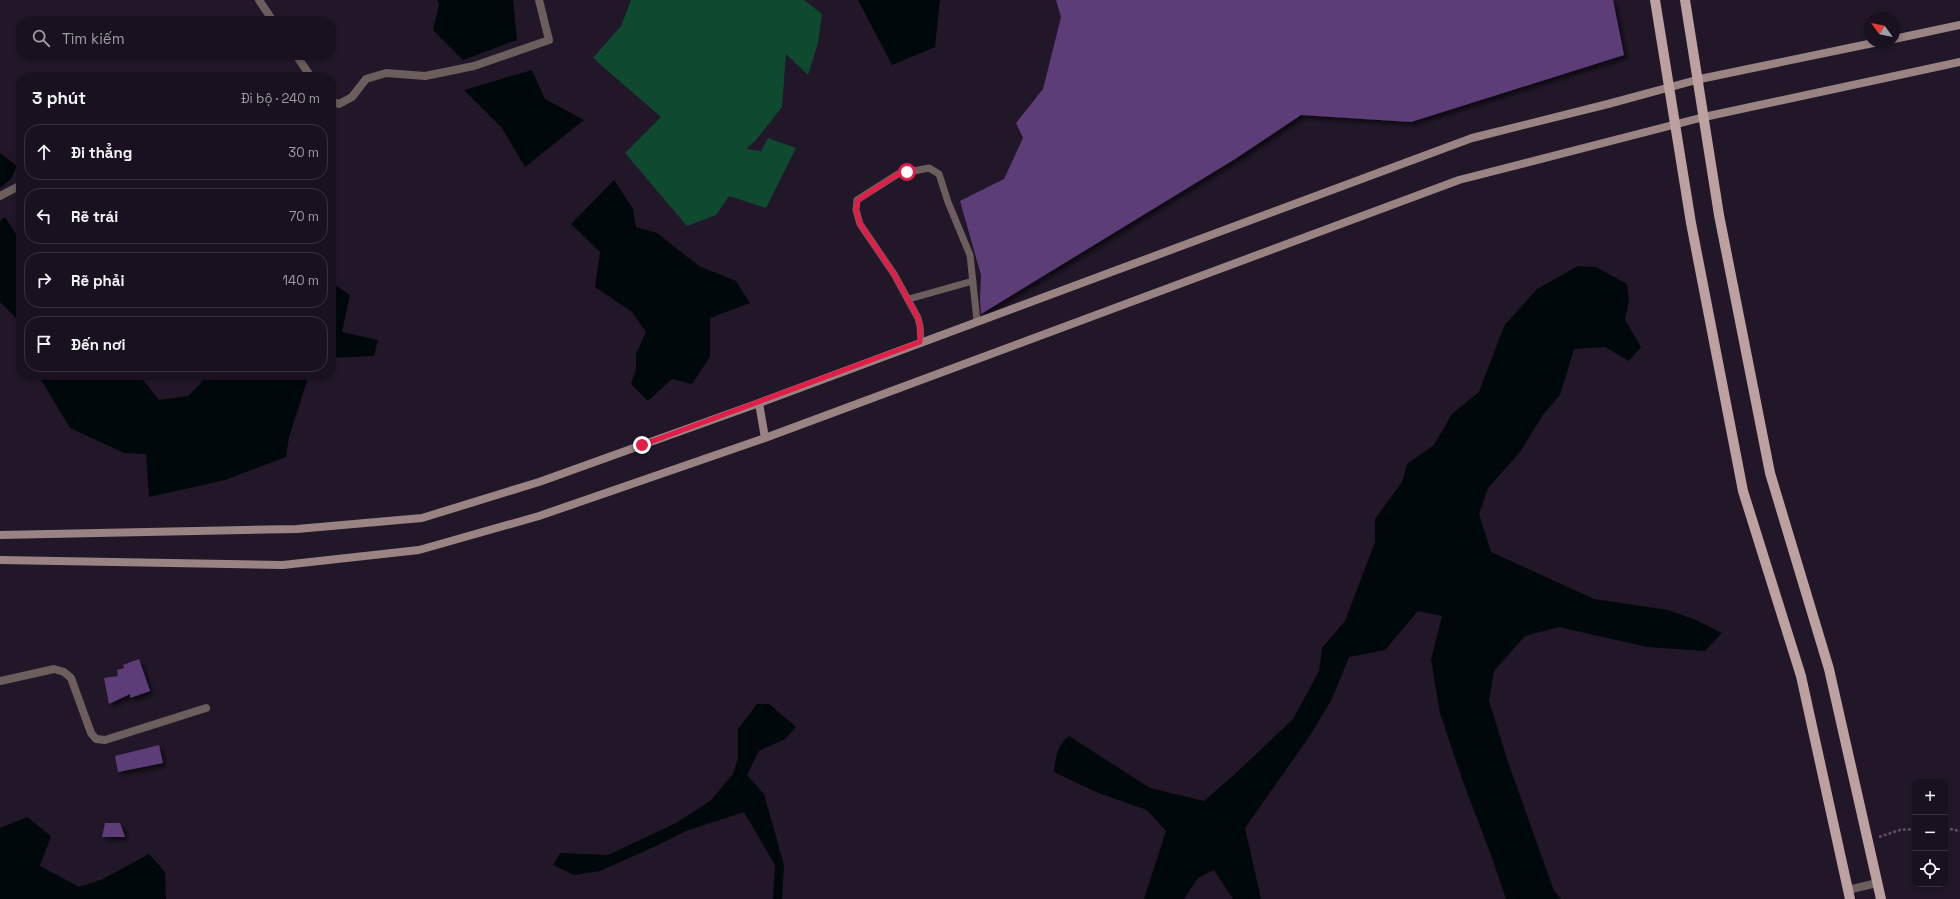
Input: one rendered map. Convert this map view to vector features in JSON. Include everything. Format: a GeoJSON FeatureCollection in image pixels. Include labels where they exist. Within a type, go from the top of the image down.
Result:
{"type":"FeatureCollection","features":[{"type":"Feature","properties":{"kind":"main road"},"geometry":{"type":"LineString","coordinates":[[1655,0],[1691,223],[1743,491],[1801,676],[1849,894]]}},
{"type":"Feature","properties":{"kind":"main road"},"geometry":{"type":"LineString","coordinates":[[1685,0],[1719,215],[1770,473],[1829,669],[1881,899]]}},
{"type":"Feature","properties":{"kind":"main road"},"geometry":{"type":"LineString","coordinates":[[1900,38],[1960,25]]}},
{"type":"Feature","properties":{"kind":"main road"},"geometry":{"type":"LineString","coordinates":[[0,535],[297,529],[422,518],[539,482],[759,403],[1472,138],[1698,80],[1864,45]]}},
{"type":"Feature","properties":{"kind":"main road"},"geometry":{"type":"LineString","coordinates":[[0,560],[283,565],[419,550],[539,516],[766,438],[1459,180],[1704,117],[1960,62]]}},
{"type":"Feature","properties":{"kind":"main road"},"geometry":{"type":"LineString","coordinates":[[759,403],[766,438]]}},
{"type":"Feature","properties":{"kind":"street"},"geometry":{"type":"LineString","coordinates":[[259,0],[270,16]]}},
{"type":"Feature","properties":{"kind":"street"},"geometry":{"type":"LineString","coordinates":[[336,103],[339,104],[352,97],[366,79],[386,73],[425,76],[474,66],[549,40],[539,0]]}},
{"type":"Feature","properties":{"kind":"street"},"geometry":{"type":"LineString","coordinates":[[299,60],[308,72]]}},
{"type":"Feature","properties":{"kind":"street"},"geometry":{"type":"LineString","coordinates":[[0,196],[16,188]]}},
{"type":"Feature","properties":{"kind":"street"},"geometry":{"type":"LineString","coordinates":[[0,681],[54,669],[64,672],[71,678],[91,733],[96,739],[105,740],[206,708]]}},
{"type":"Feature","properties":{"kind":"street"},"geometry":{"type":"LineString","coordinates":[[1849,894],[1877,883]]}},
{"type":"Feature","properties":{"kind":"lane"},"geometry":{"type":"LineString","coordinates":[[920,342],[920,326],[909,299],[860,224],[856,210],[858,200],[898,174],[929,168],[939,174],[948,202],[970,255],[977,321]]}},
{"type":"Feature","properties":{"kind":"lane"},"geometry":{"type":"LineString","coordinates":[[909,299],[973,281]]}},
{"type":"Feature","properties":{"kind":"path"},"geometry":{"type":"LineString","coordinates":[[1868,841],[1900,830],[1912,829]]}},
{"type":"Feature","properties":{"kind":"path"},"geometry":{"type":"LineString","coordinates":[[1948,829],[1960,831]]}},
{"type":"Feature","properties":{"kind":"green space"},"geometry":{"type":"Polygon","coordinates":[[[631,0],[804,0],[822,14],[818,43],[808,75],[786,54],[782,107],[756,140],[746,149],[761,151],[768,138],[796,148],[766,208],[729,196],[716,215],[687,226],[625,153],[661,117],[593,58],[621,26],[631,0]]]}},
{"type":"Feature","properties":{"kind":"shaded area"},"geometry":{"type":"Polygon","coordinates":[[[437,0],[513,0],[517,40],[463,60],[433,30],[439,5],[437,0]]]}},
{"type":"Feature","properties":{"kind":"shaded area"},"geometry":{"type":"Polygon","coordinates":[[[858,0],[940,0],[935,47],[892,65],[858,0]]]}},
{"type":"Feature","properties":{"kind":"shaded area"},"geometry":{"type":"Polygon","coordinates":[[[532,70],[545,99],[584,120],[525,167],[502,128],[464,90],[532,70]]]}},
{"type":"Feature","properties":{"kind":"shaded area"},"geometry":{"type":"Polygon","coordinates":[[[0,153],[16,165],[16,168],[11,179],[0,188],[0,153]]]}},
{"type":"Feature","properties":{"kind":"shaded area"},"geometry":{"type":"Polygon","coordinates":[[[614,180],[633,209],[636,227],[657,233],[699,266],[736,281],[750,303],[710,318],[710,357],[692,384],[672,379],[648,401],[631,384],[636,369],[636,354],[646,332],[632,312],[595,287],[600,252],[571,224],[614,180]]]}},
{"type":"Feature","properties":{"kind":"shaded area"},"geometry":{"type":"Polygon","coordinates":[[[5,217],[16,234],[16,318],[0,302],[0,221],[5,217]]]}},
{"type":"Feature","properties":{"kind":"shaded area"},"geometry":{"type":"Polygon","coordinates":[[[1578,266],[1596,267],[1627,284],[1629,300],[1625,320],[1641,347],[1629,361],[1605,347],[1574,349],[1560,395],[1543,415],[1520,452],[1488,488],[1479,514],[1491,552],[1594,599],[1668,610],[1696,620],[1722,633],[1705,651],[1647,647],[1559,627],[1525,636],[1494,671],[1489,701],[1509,765],[1554,891],[1561,899],[1506,899],[1462,779],[1440,713],[1431,660],[1442,616],[1418,611],[1385,650],[1349,657],[1332,699],[1309,737],[1245,828],[1261,899],[1233,899],[1214,870],[1198,878],[1184,899],[1144,899],[1166,831],[1147,810],[1096,792],[1054,772],[1056,756],[1062,744],[1069,736],[1150,788],[1204,801],[1236,773],[1293,719],[1319,671],[1322,648],[1345,621],[1375,542],[1375,519],[1402,482],[1407,464],[1434,445],[1452,414],[1479,392],[1504,326],[1537,289],[1578,266]]]}},
{"type":"Feature","properties":{"kind":"shaded area"},"geometry":{"type":"Polygon","coordinates":[[[336,285],[350,295],[342,332],[378,340],[374,356],[336,358],[336,285]]]}},
{"type":"Feature","properties":{"kind":"shaded area"},"geometry":{"type":"Polygon","coordinates":[[[41,380],[143,380],[159,400],[188,396],[204,380],[307,380],[289,437],[286,457],[225,480],[149,497],[146,454],[124,453],[70,428],[41,380]]]}},
{"type":"Feature","properties":{"kind":"shaded area"},"geometry":{"type":"Polygon","coordinates":[[[757,704],[769,704],[796,727],[785,739],[759,751],[747,775],[764,794],[784,865],[782,899],[773,899],[775,865],[744,812],[686,831],[600,871],[574,875],[553,865],[560,853],[608,855],[676,823],[710,801],[733,774],[738,758],[738,729],[757,704]]]}},
{"type":"Feature","properties":{"kind":"shaded area"},"geometry":{"type":"Polygon","coordinates":[[[27,817],[51,836],[40,866],[79,887],[103,879],[149,854],[165,872],[166,899],[0,899],[0,828],[27,817]]]}},
{"type":"Feature","properties":{"kind":"building"},"geometry":{"type":"Polygon","coordinates":[[[1056,0],[1613,0],[1624,55],[1411,122],[1301,115],[1235,159],[981,314],[981,275],[960,201],[1004,179],[1023,138],[1016,123],[1043,89],[1061,17],[1056,0]]]}},
{"type":"Feature","properties":{"kind":"building"},"geometry":{"type":"Polygon","coordinates":[[[139,659],[150,691],[130,698],[130,694],[109,704],[104,678],[118,676],[117,670],[124,668],[123,665],[139,659]]]}},
{"type":"Feature","properties":{"kind":"building"},"geometry":{"type":"Polygon","coordinates":[[[159,745],[163,763],[118,772],[115,756],[159,745]]]}},
{"type":"Feature","properties":{"kind":"building"},"geometry":{"type":"Polygon","coordinates":[[[105,823],[120,823],[125,837],[102,837],[105,823]]]}},
{"type":"Feature","properties":{"kind":"route"},"geometry":{"type":"LineString","coordinates":[[642,445],[759,403],[920,342],[920,326],[918,318],[909,299],[860,224],[856,210],[858,200],[898,174],[907,172]]}}]}
